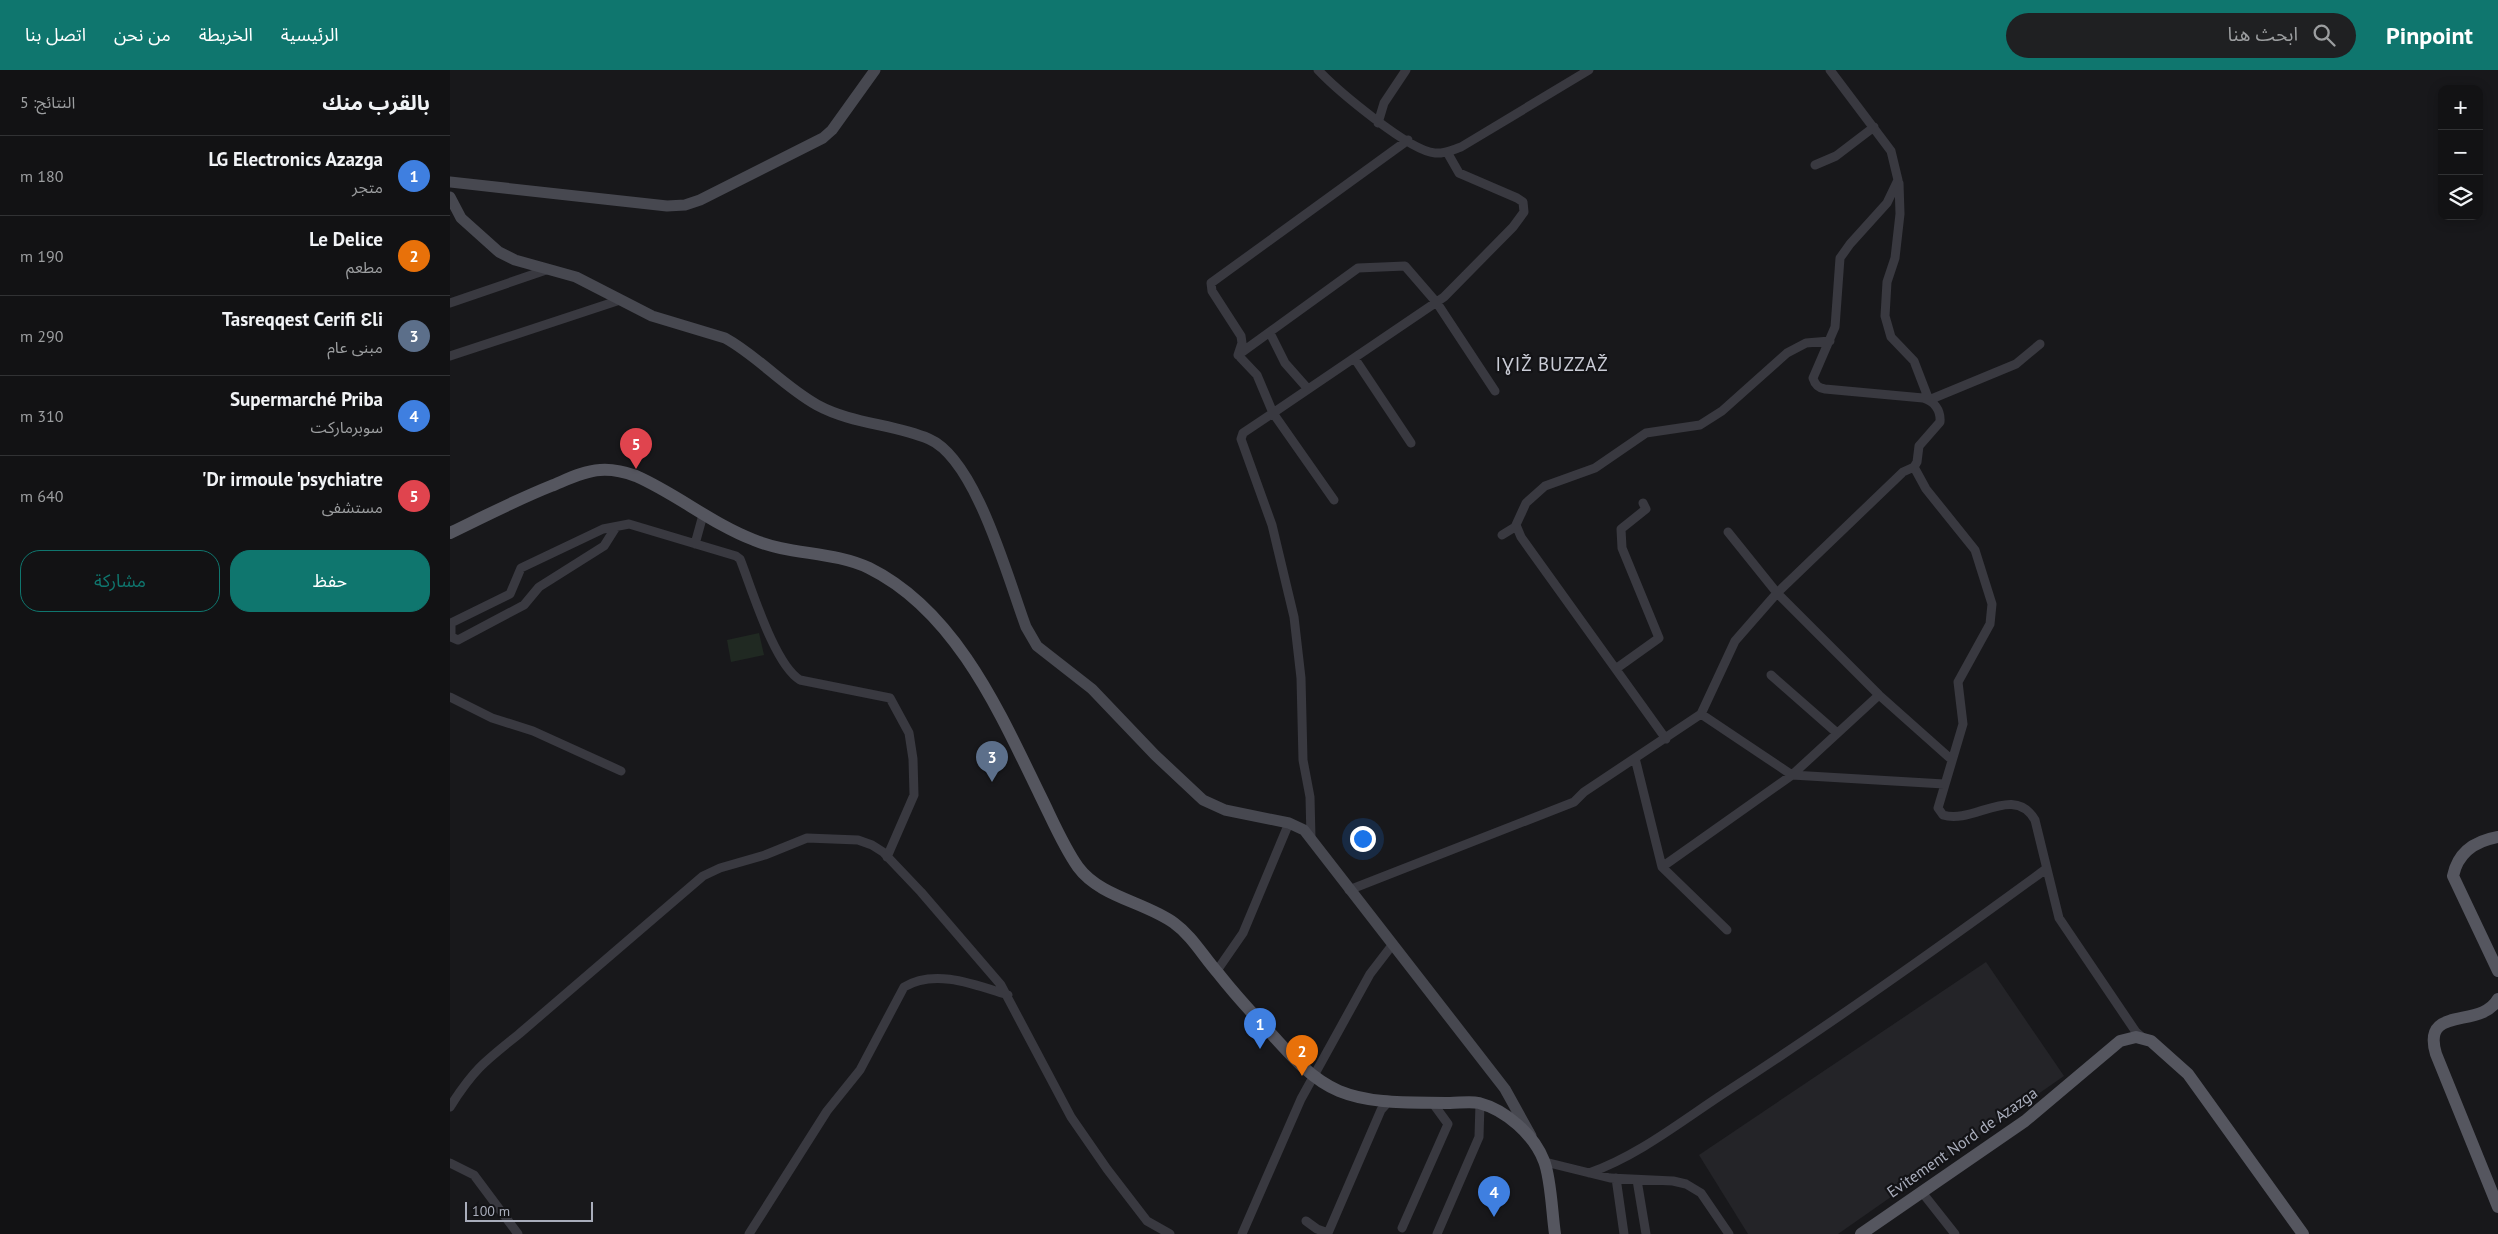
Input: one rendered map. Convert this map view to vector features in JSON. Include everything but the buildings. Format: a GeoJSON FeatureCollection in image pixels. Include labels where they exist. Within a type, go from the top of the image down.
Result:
{"type":"FeatureCollection","features":[{"type":"Feature","properties":{"kind":"main road"},"geometry":{"type":"LineString","coordinates":[[450,533],[526,496],[576,476],[596,470],[616,470],[636,476],[703,515],[754,541],[788,550],[846,559],[869,568],[896,585],[943,628],[964,656],[1003,720],[1080,870],[1097,884],[1172,922],[1190,938],[1216,972],[1267,1030],[1314,1077],[1344,1093],[1357,1097],[1390,1101],[1480,1104],[1503,1114],[1521,1127],[1533,1140],[1545,1162],[1555,1234]]}},
{"type":"Feature","properties":{"kind":"main road"},"geometry":{"type":"LineString","coordinates":[[2498,837],[2478,842],[2468,849],[2459,859],[2453,876],[2498,971]]}},
{"type":"Feature","properties":{"kind":"main road"},"geometry":{"type":"LineString","coordinates":[[2498,999],[2494,1006],[2484,1013],[2444,1023],[2434,1032],[2432,1037],[2436,1054],[2498,1207]]}},
{"type":"Feature","properties":{"kind":"main road","name":"Evitement Nord de Azazga"},"geometry":{"type":"LineString","coordinates":[[1861,1234],[2025,1121],[2120,1041],[2127,1038],[2143,1038]]}},
{"type":"Feature","properties":{"kind":"main road"},"geometry":{"type":"LineString","coordinates":[[2143,1038],[2158,1046],[2188,1074],[2303,1234]]}},
{"type":"Feature","properties":{"kind":"street"},"geometry":{"type":"LineString","coordinates":[[450,182],[667,206],[685,205],[700,200],[823,138],[832,130],[875,70]]}},
{"type":"Feature","properties":{"kind":"street"},"geometry":{"type":"LineString","coordinates":[[1318,70],[1378,123],[1422,149],[1434,153],[1447,152],[1461,147],[1589,70]]}},
{"type":"Feature","properties":{"kind":"street"},"geometry":{"type":"LineString","coordinates":[[1378,123],[1384,103],[1406,70]]}},
{"type":"Feature","properties":{"kind":"street"},"geometry":{"type":"LineString","coordinates":[[1349,890],[1574,802],[1584,792],[1701,714],[1735,641],[1777,593],[1903,472],[1914,467],[1917,462],[1919,446],[1940,422],[1939,412],[1929,400],[1914,361],[1891,337],[1885,316],[1887,282],[1895,258],[1900,214],[1898,180],[1891,151],[1830,70]]}},
{"type":"Feature","properties":{"kind":"street"},"geometry":{"type":"LineString","coordinates":[[1815,165],[1836,156],[1874,127]]}},
{"type":"Feature","properties":{"kind":"street"},"geometry":{"type":"LineString","coordinates":[[1238,356],[1242,343],[1241,336],[1212,290],[1211,284],[1408,140]]}},
{"type":"Feature","properties":{"kind":"street"},"geometry":{"type":"LineString","coordinates":[[1311,838],[1310,797],[1303,760],[1301,678],[1294,617],[1272,525],[1241,439],[1243,433],[1436,303],[1521,218],[1525,207],[1517,198],[1459,173],[1447,152]]}},
{"type":"Feature","properties":{"kind":"street"},"geometry":{"type":"LineString","coordinates":[[1898,180],[1887,203],[1840,258],[1837,276],[1837,310],[1830,341],[1813,378],[1819,388],[1929,400],[2016,364],[2040,344]]}},
{"type":"Feature","properties":{"kind":"street"},"geometry":{"type":"LineString","coordinates":[[450,197],[453,211],[499,252],[515,260],[551,268],[576,277],[652,316],[736,343],[782,382],[817,405],[850,418],[917,434],[943,447],[954,458],[980,502],[1026,627],[1037,646],[1092,689],[1154,754],[1203,800],[1225,810],[1289,823],[1304,830],[1505,1089],[1520,1113],[1533,1140]]}},
{"type":"Feature","properties":{"kind":"street"},"geometry":{"type":"LineString","coordinates":[[1238,356],[1358,268],[1405,266],[1436,303],[1495,391]]}},
{"type":"Feature","properties":{"kind":"street"},"geometry":{"type":"LineString","coordinates":[[450,303],[551,268]]}},
{"type":"Feature","properties":{"kind":"street"},"geometry":{"type":"LineString","coordinates":[[450,356],[620,300]]}},
{"type":"Feature","properties":{"kind":"street"},"geometry":{"type":"LineString","coordinates":[[1270,333],[1285,363],[1308,389]]}},
{"type":"Feature","properties":{"kind":"street"},"geometry":{"type":"LineString","coordinates":[[1502,535],[1516,525],[1526,503],[1545,486],[1595,468],[1646,433],[1700,425],[1722,411],[1787,353],[1806,343],[1830,341]]}},
{"type":"Feature","properties":{"kind":"street"},"geometry":{"type":"LineString","coordinates":[[1238,356],[1257,376],[1273,413],[1334,500]]}},
{"type":"Feature","properties":{"kind":"street"},"geometry":{"type":"LineString","coordinates":[[1355,359],[1411,443]]}},
{"type":"Feature","properties":{"kind":"street"},"geometry":{"type":"LineString","coordinates":[[1914,467],[1926,489],[1975,550],[1992,604],[1990,624],[1958,682],[1957,687],[1964,718],[1938,806],[1940,812],[1949,817],[1963,818],[1981,813],[1987,808],[2004,805],[2013,804],[2027,810],[2035,820],[2054,904],[2067,931],[2136,1032],[2143,1038]]}},
{"type":"Feature","properties":{"kind":"street"},"geometry":{"type":"LineString","coordinates":[[1617,668],[1659,638],[1622,548],[1621,529],[1643,514],[1646,508],[1643,503]]}},
{"type":"Feature","properties":{"kind":"street"},"geometry":{"type":"LineString","coordinates":[[694,544],[703,515]]}},
{"type":"Feature","properties":{"kind":"street"},"geometry":{"type":"LineString","coordinates":[[616,526],[604,546],[539,587],[524,605],[458,640],[451,637],[451,623],[510,594],[521,568],[603,529],[616,526],[629,524],[740,559],[776,649],[791,674],[800,680],[890,698],[909,733],[913,759],[914,795],[887,857]]}},
{"type":"Feature","properties":{"kind":"street"},"geometry":{"type":"LineString","coordinates":[[1516,525],[1521,537],[1617,668],[1666,739]]}},
{"type":"Feature","properties":{"kind":"street"},"geometry":{"type":"LineString","coordinates":[[1728,532],[1777,593],[1879,695],[1952,760]]}},
{"type":"Feature","properties":{"kind":"street"},"geometry":{"type":"LineString","coordinates":[[1771,675],[1837,733]]}},
{"type":"Feature","properties":{"kind":"street"},"geometry":{"type":"LineString","coordinates":[[1662,867],[1792,775],[1879,695]]}},
{"type":"Feature","properties":{"kind":"street"},"geometry":{"type":"LineString","coordinates":[[450,697],[492,718],[533,731],[621,771]]}},
{"type":"Feature","properties":{"kind":"street"},"geometry":{"type":"LineString","coordinates":[[1701,714],[1792,775],[1944,784]]}},
{"type":"Feature","properties":{"kind":"street"},"geometry":{"type":"LineString","coordinates":[[1635,758],[1662,867],[1727,930]]}},
{"type":"Feature","properties":{"kind":"street"},"geometry":{"type":"LineString","coordinates":[[1216,972],[1243,933],[1289,823]]}},
{"type":"Feature","properties":{"kind":"street"},"geometry":{"type":"LineString","coordinates":[[450,1107],[469,1077],[490,1055],[518,1034],[703,876],[720,868],[807,838],[858,840],[872,845],[887,857],[983,962],[1008,995],[1071,1117],[1096,1154],[1147,1221],[1170,1234]]}},
{"type":"Feature","properties":{"kind":"street"},"geometry":{"type":"LineString","coordinates":[[1589,1173],[1622,1160],[1790,1051],[1926,957],[2046,869]]}},
{"type":"Feature","properties":{"kind":"street"},"geometry":{"type":"LineString","coordinates":[[1242,1234],[1302,1099],[1370,974],[1393,944]]}},
{"type":"Feature","properties":{"kind":"street"},"geometry":{"type":"LineString","coordinates":[[754,1233],[827,1111],[860,1070],[904,987],[913,982],[956,980],[1008,995]]}},
{"type":"Feature","properties":{"kind":"street"},"geometry":{"type":"LineString","coordinates":[[1306,1221],[1317,1229],[1328,1233],[1381,1110],[1390,1101]]}},
{"type":"Feature","properties":{"kind":"street"},"geometry":{"type":"LineString","coordinates":[[1402,1228],[1448,1124],[1432,1102]]}},
{"type":"Feature","properties":{"kind":"street"},"geometry":{"type":"LineString","coordinates":[[1437,1234],[1479,1137],[1480,1104]]}},
{"type":"Feature","properties":{"kind":"street"},"geometry":{"type":"LineString","coordinates":[[1545,1162],[1616,1178],[1673,1181],[1686,1184],[1701,1193],[1728,1234]]}},
{"type":"Feature","properties":{"kind":"street"},"geometry":{"type":"LineString","coordinates":[[450,1163],[474,1174],[518,1234]]}},
{"type":"Feature","properties":{"kind":"street"},"geometry":{"type":"LineString","coordinates":[[1616,1178],[1624,1234]]}},
{"type":"Feature","properties":{"kind":"street"},"geometry":{"type":"LineString","coordinates":[[1638,1180],[1646,1234]]}},
{"type":"Feature","properties":{"kind":"street"},"geometry":{"type":"LineString","coordinates":[[1921,1192],[1955,1234]]}},
{"type":"Feature","properties":{"kind":"shaded area"},"geometry":{"type":"Polygon","coordinates":[[[759,633],[764,655],[731,662],[727,640],[759,633]]]}},
{"type":"Feature","properties":{"kind":"shaded area"},"geometry":{"type":"Polygon","coordinates":[[[1986,962],[2064,1076],[1838,1234],[1748,1234],[1699,1155],[1986,962]]]}},
{"type":"Feature","properties":{"kind":"place","name":"Dr irmoule 'psychiatre'"},"geometry":{"type":"Point","coordinates":[636,469]}},
{"type":"Feature","properties":{"kind":"place","name":"Tasreqqest Cerifi Ɛli"},"geometry":{"type":"Point","coordinates":[992,782]}},
{"type":"Feature","properties":{"kind":"place","name":"LG Electronics Azazga"},"geometry":{"type":"Point","coordinates":[1260,1049]}},
{"type":"Feature","properties":{"kind":"place","name":"Le Delice"},"geometry":{"type":"Point","coordinates":[1302,1076]}},
{"type":"Feature","properties":{"kind":"place","name":"Supermarché Priba"},"geometry":{"type":"Point","coordinates":[1494,1217]}},
{"type":"Feature","properties":{"kind":"district","name":"IƔIŽ BUZZAŽ"},"geometry":{"type":"Point","coordinates":[1552,364]}}]}
